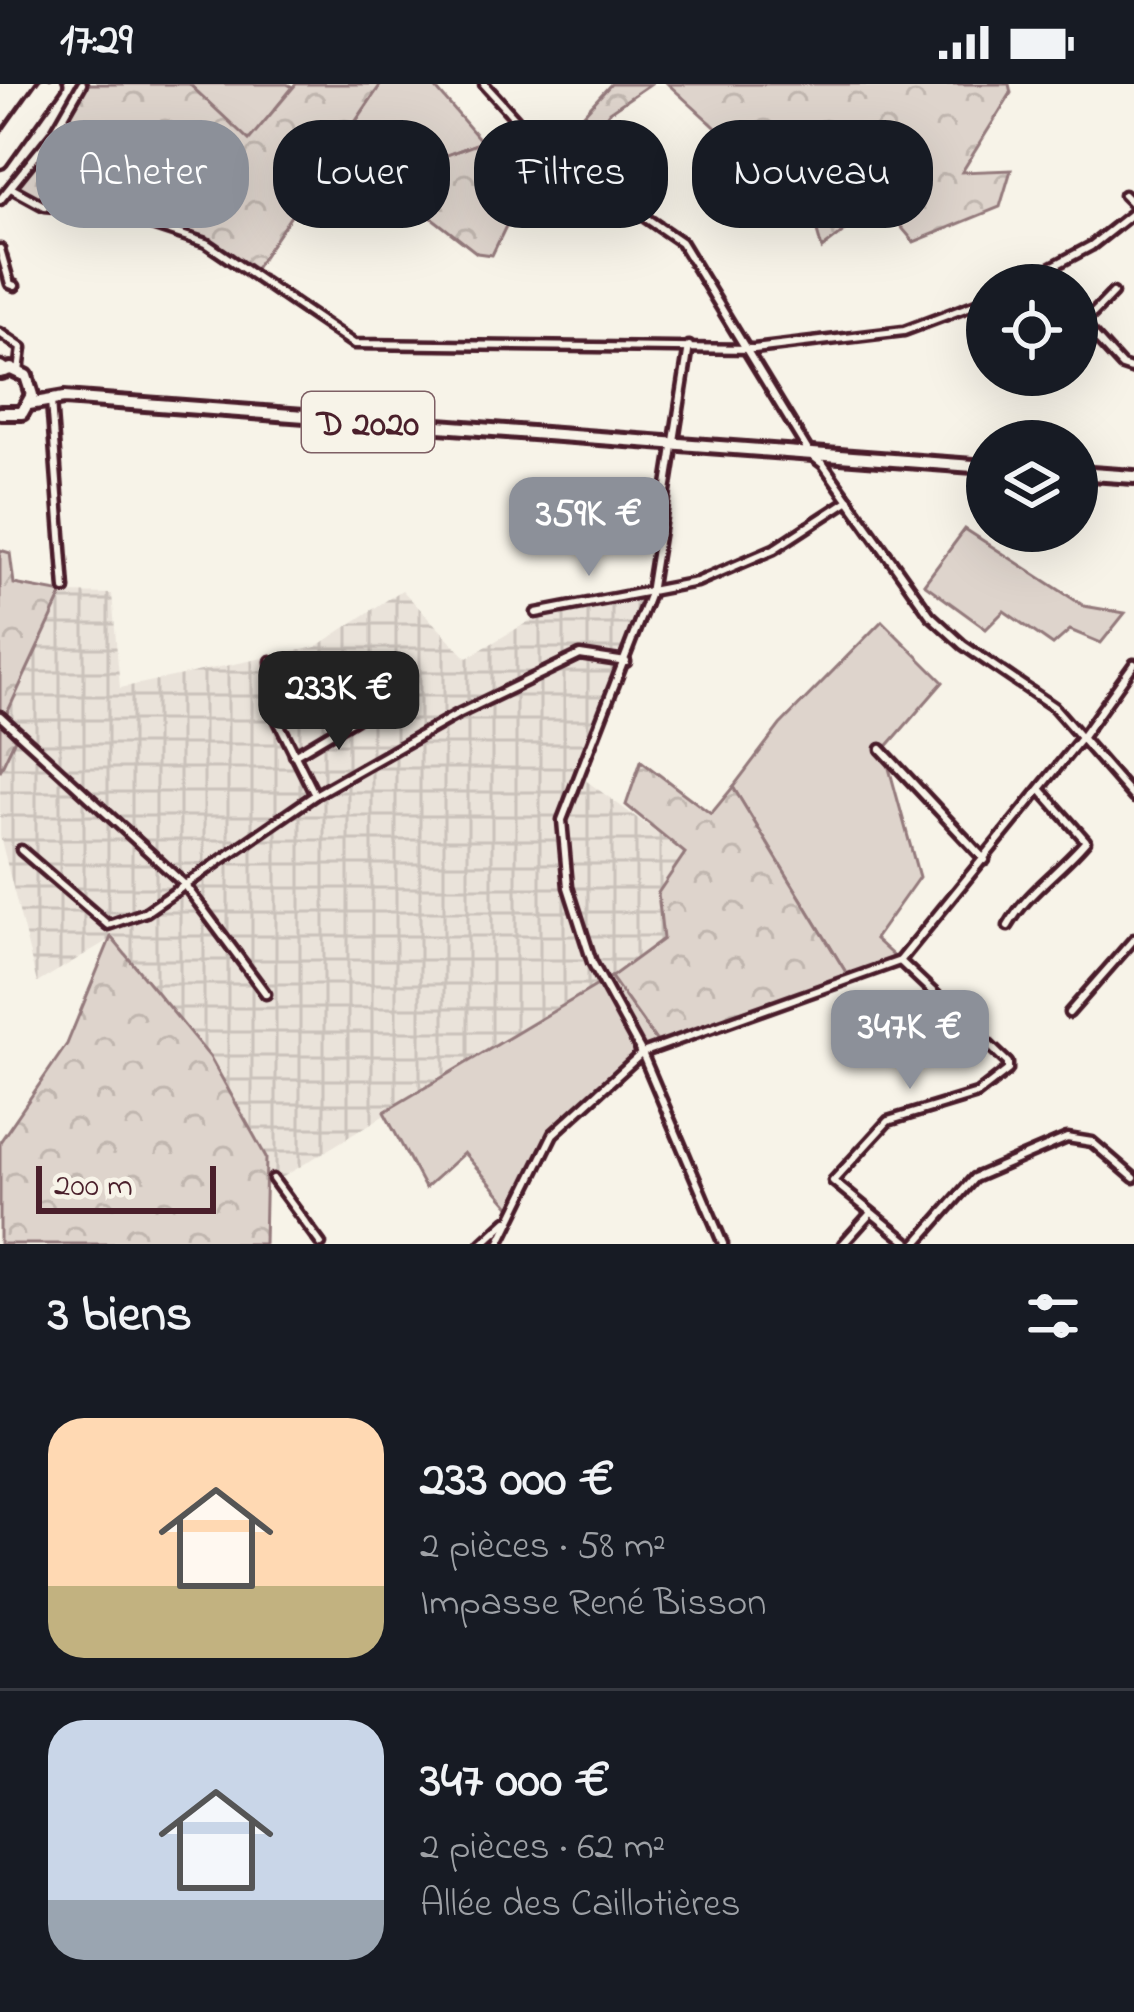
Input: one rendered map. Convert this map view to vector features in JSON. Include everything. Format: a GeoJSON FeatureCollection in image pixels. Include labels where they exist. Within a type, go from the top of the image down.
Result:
{"type":"FeatureCollection","features":[{"type":"Feature","properties":{"kind":"highway"},"geometry":{"type":"LineString","coordinates":[[0,147],[45,84]]}},
{"type":"Feature","properties":{"kind":"highway"},"geometry":{"type":"LineString","coordinates":[[0,161],[55,84]]}},
{"type":"Feature","properties":{"kind":"main road"},"geometry":{"type":"LineString","coordinates":[[0,429],[6,414],[29,404],[31,385],[19,372],[1,370]]}},
{"type":"Feature","properties":{"kind":"main road","name":"D 2020"},"geometry":{"type":"LineString","coordinates":[[31,385],[55,398]]}},
{"type":"Feature","properties":{"kind":"main road","name":"D 2020"},"geometry":{"type":"LineString","coordinates":[[29,404],[55,398],[966,465]]}},
{"type":"Feature","properties":{"kind":"main road"},"geometry":{"type":"LineString","coordinates":[[1098,475],[1134,478]]}},
{"type":"Feature","properties":{"kind":"street"},"geometry":{"type":"LineString","coordinates":[[0,200],[54,133],[82,84]]}},
{"type":"Feature","properties":{"kind":"street"},"geometry":{"type":"LineString","coordinates":[[484,84],[538,144],[681,242],[809,454],[849,500],[930,615],[963,646],[1054,707],[1134,798]]}},
{"type":"Feature","properties":{"kind":"street"},"geometry":{"type":"LineString","coordinates":[[11,188],[44,206],[112,212],[206,242],[354,344],[741,347],[904,331],[966,308]]}},
{"type":"Feature","properties":{"kind":"street"},"geometry":{"type":"LineString","coordinates":[[1058,264],[1090,246],[1134,208],[1124,196]]}},
{"type":"Feature","properties":{"kind":"street"},"geometry":{"type":"LineString","coordinates":[[0,249],[10,284],[15,286]]}},
{"type":"Feature","properties":{"kind":"street"},"geometry":{"type":"LineString","coordinates":[[1098,305],[1113,292]]}},
{"type":"Feature","properties":{"kind":"street"},"geometry":{"type":"LineString","coordinates":[[0,333],[22,348],[19,372]]}},
{"type":"Feature","properties":{"kind":"street"},"geometry":{"type":"LineString","coordinates":[[1098,340],[1122,366],[1134,370]]}},
{"type":"Feature","properties":{"kind":"street"},"geometry":{"type":"LineString","coordinates":[[689,346],[650,593],[562,820],[568,887],[592,962],[642,1053],[723,1244]]}},
{"type":"Feature","properties":{"kind":"street"},"geometry":{"type":"LineString","coordinates":[[55,398],[65,589]]}},
{"type":"Feature","properties":{"kind":"street"},"geometry":{"type":"LineString","coordinates":[[536,613],[650,593],[750,562],[849,500]]}},
{"type":"Feature","properties":{"kind":"street"},"geometry":{"type":"LineString","coordinates":[[21,850],[108,925],[146,912],[315,795],[458,714],[580,655],[626,662]]}},
{"type":"Feature","properties":{"kind":"street"},"geometry":{"type":"LineString","coordinates":[[271,661],[276,717],[315,795]]}},
{"type":"Feature","properties":{"kind":"street"},"geometry":{"type":"LineString","coordinates":[[499,1244],[553,1134],[642,1053],[900,961],[1082,737],[1134,664]]}},
{"type":"Feature","properties":{"kind":"street"},"geometry":{"type":"LineString","coordinates":[[294,755],[363,714]]}},
{"type":"Feature","properties":{"kind":"street"},"geometry":{"type":"LineString","coordinates":[[0,716],[185,885],[266,994]]}},
{"type":"Feature","properties":{"kind":"street"},"geometry":{"type":"LineString","coordinates":[[881,749],[985,860]]}},
{"type":"Feature","properties":{"kind":"street"},"geometry":{"type":"LineString","coordinates":[[1008,926],[1036,887],[1050,884],[1086,841],[1040,790]]}},
{"type":"Feature","properties":{"kind":"street"},"geometry":{"type":"LineString","coordinates":[[1069,1013],[1134,939]]}},
{"type":"Feature","properties":{"kind":"street"},"geometry":{"type":"LineString","coordinates":[[900,961],[1009,1070],[977,1094],[888,1120],[833,1181],[913,1244],[974,1178],[1067,1138],[1092,1142],[1134,1178]]}},
{"type":"Feature","properties":{"kind":"street"},"geometry":{"type":"LineString","coordinates":[[273,1179],[321,1244]]}},
{"type":"Feature","properties":{"kind":"street"},"geometry":{"type":"LineString","coordinates":[[843,1244],[870,1214]]}},
{"type":"Feature","properties":{"kind":"street"},"geometry":{"type":"LineString","coordinates":[[482,1244],[510,1219]]}},
{"type":"Feature","properties":{"kind":"shaded area"},"geometry":{"type":"Polygon","coordinates":[[[402,590],[467,658],[538,616],[642,600],[577,774],[685,853],[658,893],[663,939],[611,977],[265,1188],[266,1157],[210,1058],[112,938],[37,983],[0,836],[0,771],[15,739],[2,724],[63,593],[112,594],[120,688],[316,647],[402,590]]]}},
{"type":"Feature","properties":{"kind":"green space"},"geometry":{"type":"Polygon","coordinates":[[[85,84],[189,84],[228,120],[65,120],[85,84]]]}},
{"type":"Feature","properties":{"kind":"green space"},"geometry":{"type":"Polygon","coordinates":[[[189,84],[293,87],[249,141],[249,120],[227,120],[189,84]]]}},
{"type":"Feature","properties":{"kind":"green space"},"geometry":{"type":"Polygon","coordinates":[[[296,84],[381,84],[356,120],[273,120],[273,228],[283,228],[252,273],[161,228],[249,228],[249,140],[296,84]]]}},
{"type":"Feature","properties":{"kind":"green space"},"geometry":{"type":"Polygon","coordinates":[[[381,84],[432,84],[474,133],[474,145],[450,154],[450,120],[357,120],[381,84]]]}},
{"type":"Feature","properties":{"kind":"green space"},"geometry":{"type":"Polygon","coordinates":[[[611,84],[650,84],[603,120],[578,120],[611,84]]]}},
{"type":"Feature","properties":{"kind":"green space"},"geometry":{"type":"Polygon","coordinates":[[[668,84],[1009,84],[1011,93],[962,172],[1011,170],[1000,207],[914,242],[902,228],[933,228],[933,120],[708,120],[668,84]]]}},
{"type":"Feature","properties":{"kind":"green space"},"geometry":{"type":"Polygon","coordinates":[[[474,145],[474,228],[505,228],[492,255],[477,253],[445,228],[450,228],[450,154],[474,145]]]}},
{"type":"Feature","properties":{"kind":"green space"},"geometry":{"type":"Polygon","coordinates":[[[36,161],[36,197],[13,190],[36,161]]]}},
{"type":"Feature","properties":{"kind":"green space"},"geometry":{"type":"Polygon","coordinates":[[[816,228],[849,228],[822,249],[816,228]]]}},
{"type":"Feature","properties":{"kind":"green space"},"geometry":{"type":"Polygon","coordinates":[[[965,529],[966,552],[1001,552],[1084,606],[1125,613],[1101,643],[1070,630],[1053,645],[1004,611],[986,629],[924,584],[965,529]]]}},
{"type":"Feature","properties":{"kind":"green space"},"geometry":{"type":"Polygon","coordinates":[[[0,550],[10,553],[14,584],[63,593],[2,724],[15,739],[0,771],[0,550]]]}},
{"type":"Feature","properties":{"kind":"green space"},"geometry":{"type":"Polygon","coordinates":[[[882,621],[943,682],[884,750],[919,877],[875,939],[899,961],[850,979],[733,787],[780,725],[882,621]]]}},
{"type":"Feature","properties":{"kind":"green space"},"geometry":{"type":"Polygon","coordinates":[[[641,761],[711,814],[733,787],[850,979],[658,1043],[611,977],[663,939],[658,893],[685,853],[626,805],[641,761]]]}},
{"type":"Feature","properties":{"kind":"green space"},"geometry":{"type":"Polygon","coordinates":[[[111,937],[210,1057],[266,1157],[264,1244],[0,1244],[0,1142],[67,1044],[111,937]]]}},
{"type":"Feature","properties":{"kind":"green space"},"geometry":{"type":"Polygon","coordinates":[[[611,977],[658,1043],[609,1080],[573,1116],[514,1211],[464,1153],[425,1188],[384,1112],[611,977]]]}}]}
